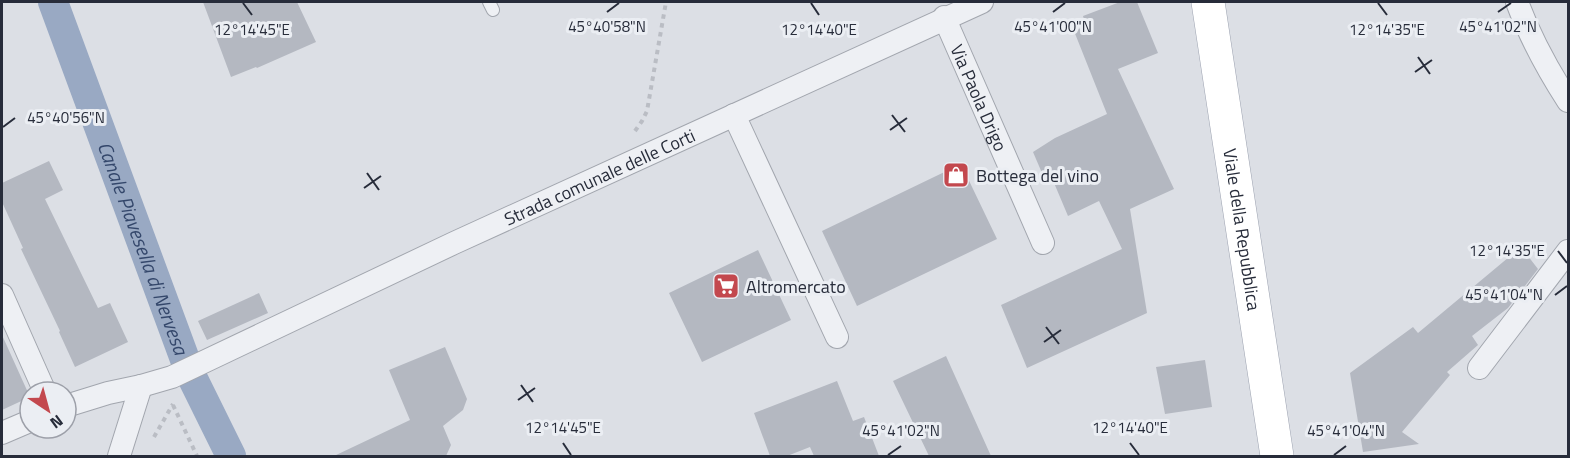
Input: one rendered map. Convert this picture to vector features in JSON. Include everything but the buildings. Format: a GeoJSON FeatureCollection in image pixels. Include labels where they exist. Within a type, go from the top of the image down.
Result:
{"type":"FeatureCollection","features":[{"type":"Feature","properties":{"kind":"main road","name":"Viale della Repubblica"},"geometry":{"type":"LineString","coordinates":[[1208,2],[1277,456]]}},
{"type":"Feature","properties":{"kind":"street","name":"Strada comunale delle Corti"},"geometry":{"type":"LineString","coordinates":[[78,402],[172,376],[454,243],[981,2]]}},
{"type":"Feature","properties":{"kind":"street"},"geometry":{"type":"LineString","coordinates":[[1517,2],[1547,68],[1569,101]]}},
{"type":"Feature","properties":{"kind":"street","name":"Via Paola Drigo"},"geometry":{"type":"LineString","coordinates":[[944,17],[1043,243]]}},
{"type":"Feature","properties":{"kind":"street"},"geometry":{"type":"LineString","coordinates":[[734,116],[837,337]]}},
{"type":"Feature","properties":{"kind":"street"},"geometry":{"type":"LineString","coordinates":[[1479,368],[1569,251]]}},
{"type":"Feature","properties":{"kind":"street"},"geometry":{"type":"LineString","coordinates":[[2,295],[40,380]]}},
{"type":"Feature","properties":{"kind":"street"},"geometry":{"type":"LineString","coordinates":[[119,456],[141,386]]}},
{"type":"Feature","properties":{"kind":"street"},"geometry":{"type":"LineString","coordinates":[[2,433],[18,426]]}},
{"type":"Feature","properties":{"kind":"path"},"geometry":{"type":"LineString","coordinates":[[635,131],[647,111],[666,2]]}},
{"type":"Feature","properties":{"kind":"path"},"geometry":{"type":"LineString","coordinates":[[149,446],[173,404],[197,456]]}},
{"type":"Feature","properties":{"kind":"waterway","name":"Canale Piavesella di Nervesa"},"geometry":{"type":"LineString","coordinates":[[53,2],[190,373],[231,456]]}},
{"type":"Feature","properties":{"kind":"place","name":"Bottega del vino"},"geometry":{"type":"Point","coordinates":[956,175]}},
{"type":"Feature","properties":{"kind":"place","name":"Altromercato"},"geometry":{"type":"Point","coordinates":[726,286]}}]}
